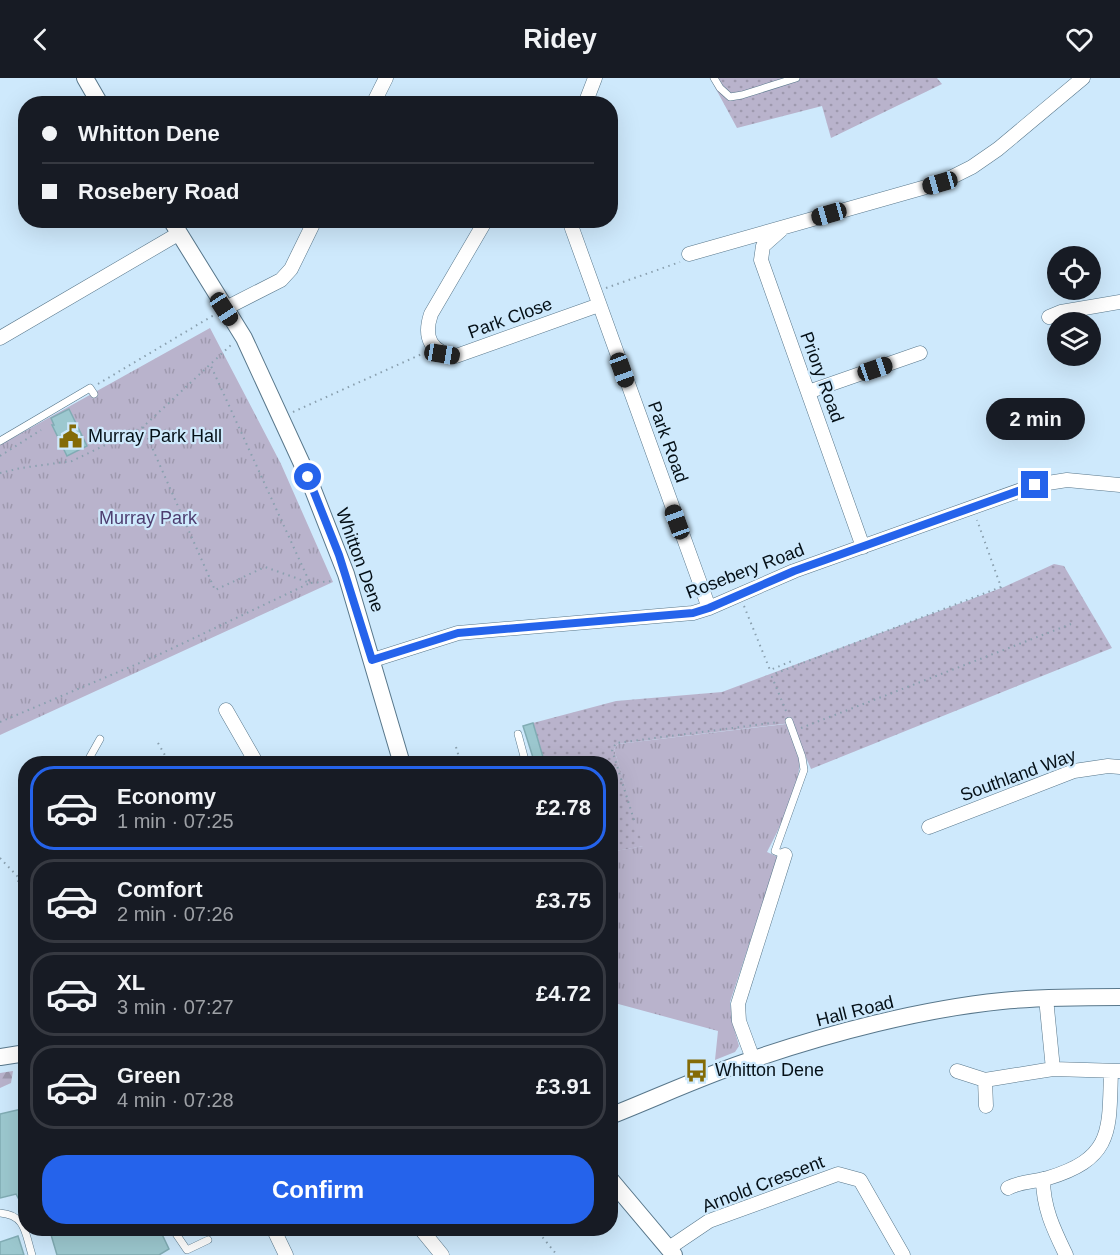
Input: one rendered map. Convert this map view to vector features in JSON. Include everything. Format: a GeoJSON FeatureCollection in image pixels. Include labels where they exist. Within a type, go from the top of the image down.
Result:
{"type":"FeatureCollection","features":[{"type":"Feature","properties":{"kind":"street"},"geometry":{"type":"LineString","coordinates":[[85,78],[95,96]]}},
{"type":"Feature","properties":{"kind":"street"},"geometry":{"type":"LineString","coordinates":[[377,96],[386,78]]}},
{"type":"Feature","properties":{"kind":"street"},"geometry":{"type":"LineString","coordinates":[[588,96],[596,78]]}},
{"type":"Feature","properties":{"kind":"street"},"geometry":{"type":"LineString","coordinates":[[689,254],[940,183],[998,149],[1083,78]]}},
{"type":"Feature","properties":{"kind":"street","name":"Priory Road"},"geometry":{"type":"LineString","coordinates":[[785,227],[763,246],[761,260],[863,547]]}},
{"type":"Feature","properties":{"kind":"street"},"geometry":{"type":"LineString","coordinates":[[0,338],[173,228]]}},
{"type":"Feature","properties":{"kind":"street","name":"Whitton Dene"},"geometry":{"type":"LineString","coordinates":[[176,228],[244,338],[308,477],[346,574],[400,756]]}},
{"type":"Feature","properties":{"kind":"street"},"geometry":{"type":"LineString","coordinates":[[224,309],[281,280],[291,269],[311,228]]}},
{"type":"Feature","properties":{"kind":"street"},"geometry":{"type":"LineString","coordinates":[[435,349],[428,336],[427,324],[481,228]]}},
{"type":"Feature","properties":{"kind":"street","name":"Park Road"},"geometry":{"type":"LineString","coordinates":[[573,228],[709,608]]}},
{"type":"Feature","properties":{"kind":"street","name":"Park Close"},"geometry":{"type":"LineString","coordinates":[[435,349],[442,354],[456,357],[597,299]]}},
{"type":"Feature","properties":{"kind":"street"},"geometry":{"type":"LineString","coordinates":[[1061,312],[1120,302]]}},
{"type":"Feature","properties":{"kind":"street"},"geometry":{"type":"LineString","coordinates":[[808,392],[920,353]]}},
{"type":"Feature","properties":{"kind":"street","name":"Rosebery Road"},"geometry":{"type":"LineString","coordinates":[[372,660],[458,633],[693,613],[794,571],[1035,485],[1067,480],[1120,485]]}},
{"type":"Feature","properties":{"kind":"street"},"geometry":{"type":"LineString","coordinates":[[226,710],[252,756]]}},
{"type":"Feature","properties":{"kind":"street","name":"Southland Way"},"geometry":{"type":"LineString","coordinates":[[929,827],[1074,771],[1108,766],[1120,767]]}},
{"type":"Feature","properties":{"kind":"street"},"geometry":{"type":"LineString","coordinates":[[753,1059],[739,1021],[738,1004],[785,855]]}},
{"type":"Feature","properties":{"kind":"street","name":"Hall Road"},"geometry":{"type":"LineString","coordinates":[[618,1113],[753,1059],[854,1029],[999,1001],[1120,997]]}},
{"type":"Feature","properties":{"kind":"street"},"geometry":{"type":"LineString","coordinates":[[1046,998],[1053,1069]]}},
{"type":"Feature","properties":{"kind":"street"},"geometry":{"type":"LineString","coordinates":[[0,1057],[18,1054]]}},
{"type":"Feature","properties":{"kind":"street"},"geometry":{"type":"LineString","coordinates":[[957,1071],[985,1080],[1053,1069],[1115,1071],[1109,1125],[1101,1147],[1073,1170],[1008,1188]]}},
{"type":"Feature","properties":{"kind":"street"},"geometry":{"type":"LineString","coordinates":[[985,1080],[986,1106]]}},
{"type":"Feature","properties":{"kind":"street","name":"Arnold Crescent"},"geometry":{"type":"LineString","coordinates":[[672,1252],[709,1221],[838,1174],[860,1180],[903,1255]]}},
{"type":"Feature","properties":{"kind":"street"},"geometry":{"type":"LineString","coordinates":[[1043,1179],[1043,1197],[1050,1223],[1066,1255]]}},
{"type":"Feature","properties":{"kind":"street"},"geometry":{"type":"LineString","coordinates":[[618,1188],[672,1252]]}},
{"type":"Feature","properties":{"kind":"street"},"geometry":{"type":"LineString","coordinates":[[277,1236],[286,1255]]}},
{"type":"Feature","properties":{"kind":"street"},"geometry":{"type":"LineString","coordinates":[[427,1236],[442,1255]]}},
{"type":"Feature","properties":{"kind":"lane"},"geometry":{"type":"LineString","coordinates":[[714,78],[720,88],[730,97],[796,78]]}},
{"type":"Feature","properties":{"kind":"lane"},"geometry":{"type":"LineString","coordinates":[[0,441],[92,391]]}},
{"type":"Feature","properties":{"kind":"lane"},"geometry":{"type":"LineString","coordinates":[[785,855],[775,851],[804,770],[802,757],[788,721]]}},
{"type":"Feature","properties":{"kind":"lane"},"geometry":{"type":"LineString","coordinates":[[518,734],[524,756]]}},
{"type":"Feature","properties":{"kind":"lane"},"geometry":{"type":"LineString","coordinates":[[90,756],[100,739]]}},
{"type":"Feature","properties":{"kind":"lane"},"geometry":{"type":"LineString","coordinates":[[0,1213],[13,1214],[18,1218]]}},
{"type":"Feature","properties":{"kind":"lane"},"geometry":{"type":"LineString","coordinates":[[26,1236],[32,1255]]}},
{"type":"Feature","properties":{"kind":"lane"},"geometry":{"type":"LineString","coordinates":[[177,1236],[187,1250],[208,1240]]}},
{"type":"Feature","properties":{"kind":"path"},"geometry":{"type":"LineString","coordinates":[[597,299],[680,262],[689,254]]}},
{"type":"Feature","properties":{"kind":"path"},"geometry":{"type":"LineString","coordinates":[[92,391],[224,309]]}},
{"type":"Feature","properties":{"kind":"path"},"geometry":{"type":"LineString","coordinates":[[0,473],[72,461],[143,427],[230,345],[244,338]]}},
{"type":"Feature","properties":{"kind":"path"},"geometry":{"type":"LineString","coordinates":[[281,418],[435,349]]}},
{"type":"Feature","properties":{"kind":"path"},"geometry":{"type":"LineString","coordinates":[[210,364],[310,583]]}},
{"type":"Feature","properties":{"kind":"path"},"geometry":{"type":"LineString","coordinates":[[143,427],[215,590],[265,567],[310,583]]}},
{"type":"Feature","properties":{"kind":"path"},"geometry":{"type":"LineString","coordinates":[[614,756],[612,750],[616,743],[788,721],[772,677],[774,674],[1001,587],[972,507]]}},
{"type":"Feature","properties":{"kind":"path"},"geometry":{"type":"LineString","coordinates":[[0,722],[156,656],[310,583],[333,581],[346,574]]}},
{"type":"Feature","properties":{"kind":"path"},"geometry":{"type":"LineString","coordinates":[[739,595],[770,670],[792,661]]}},
{"type":"Feature","properties":{"kind":"path"},"geometry":{"type":"LineString","coordinates":[[806,727],[1071,624]]}},
{"type":"Feature","properties":{"kind":"path"},"geometry":{"type":"LineString","coordinates":[[158,743],[165,756]]}},
{"type":"Feature","properties":{"kind":"path"},"geometry":{"type":"LineString","coordinates":[[456,747],[459,756]]}},
{"type":"Feature","properties":{"kind":"path"},"geometry":{"type":"LineString","coordinates":[[618,769],[634,820]]}},
{"type":"Feature","properties":{"kind":"path"},"geometry":{"type":"LineString","coordinates":[[0,858],[18,877]]}},
{"type":"Feature","properties":{"kind":"path"},"geometry":{"type":"LineString","coordinates":[[542,1236],[557,1255]]}},
{"type":"Feature","properties":{"kind":"green space"},"geometry":{"type":"Polygon","coordinates":[[[710,78],[937,78],[942,84],[831,138],[822,106],[737,128],[710,78]]]}},
{"type":"Feature","properties":{"kind":"green space","name":"Murray Park"},"geometry":{"type":"Polygon","coordinates":[[[210,328],[281,464],[333,582],[0,735],[0,445],[210,328]]]}},
{"type":"Feature","properties":{"kind":"green space"},"geometry":{"type":"Polygon","coordinates":[[[1054,564],[1064,566],[1112,648],[811,769],[791,723],[618,744],[614,749],[616,756],[543,756],[533,723],[616,701],[722,692],[1004,587],[1054,564]]]}},
{"type":"Feature","properties":{"kind":"green space"},"geometry":{"type":"Polygon","coordinates":[[[786,724],[799,759],[793,792],[783,820],[767,852],[778,857],[730,1002],[732,1021],[739,1046],[735,1052],[715,1060],[718,1031],[618,1004],[618,851],[643,846],[618,756],[614,749],[618,744],[786,724]]]}},
{"type":"Feature","properties":{"kind":"green space"},"geometry":{"type":"Polygon","coordinates":[[[618,762],[644,846],[618,851],[618,762]]]}},
{"type":"Feature","properties":{"kind":"green space"},"geometry":{"type":"Polygon","coordinates":[[[13,1071],[11,1083],[0,1088],[0,1073],[13,1071]]]}},
{"type":"Feature","properties":{"kind":"building","name":"Murray Park Hall"},"geometry":{"type":"Polygon","coordinates":[[[69,409],[87,446],[67,456],[51,418],[69,409]]]}},
{"type":"Feature","properties":{"kind":"building"},"geometry":{"type":"Polygon","coordinates":[[[533,723],[543,756],[532,756],[523,726],[533,723]]]}},
{"type":"Feature","properties":{"kind":"building"},"geometry":{"type":"Polygon","coordinates":[[[18,1110],[18,1198],[16,1194],[0,1198],[0,1114],[18,1110]]]}},
{"type":"Feature","properties":{"kind":"building"},"geometry":{"type":"Polygon","coordinates":[[[18,1236],[24,1255],[0,1255],[0,1242],[18,1236]]]}},
{"type":"Feature","properties":{"kind":"building"},"geometry":{"type":"Polygon","coordinates":[[[51,1236],[163,1236],[169,1249],[159,1255],[57,1255],[51,1236]]]}},
{"type":"Feature","properties":{"kind":"place","name":"Murray Park Hall"},"geometry":{"type":"Point","coordinates":[70,436]}},
{"type":"Feature","properties":{"kind":"place","name":"Whitton Dene"},"geometry":{"type":"Point","coordinates":[697,1070]}},
{"type":"Feature","properties":{"kind":"route"},"geometry":{"type":"LineString","coordinates":[[308,477],[346,574],[372,660],[458,633],[693,613],[794,571],[1035,485]]}}]}
